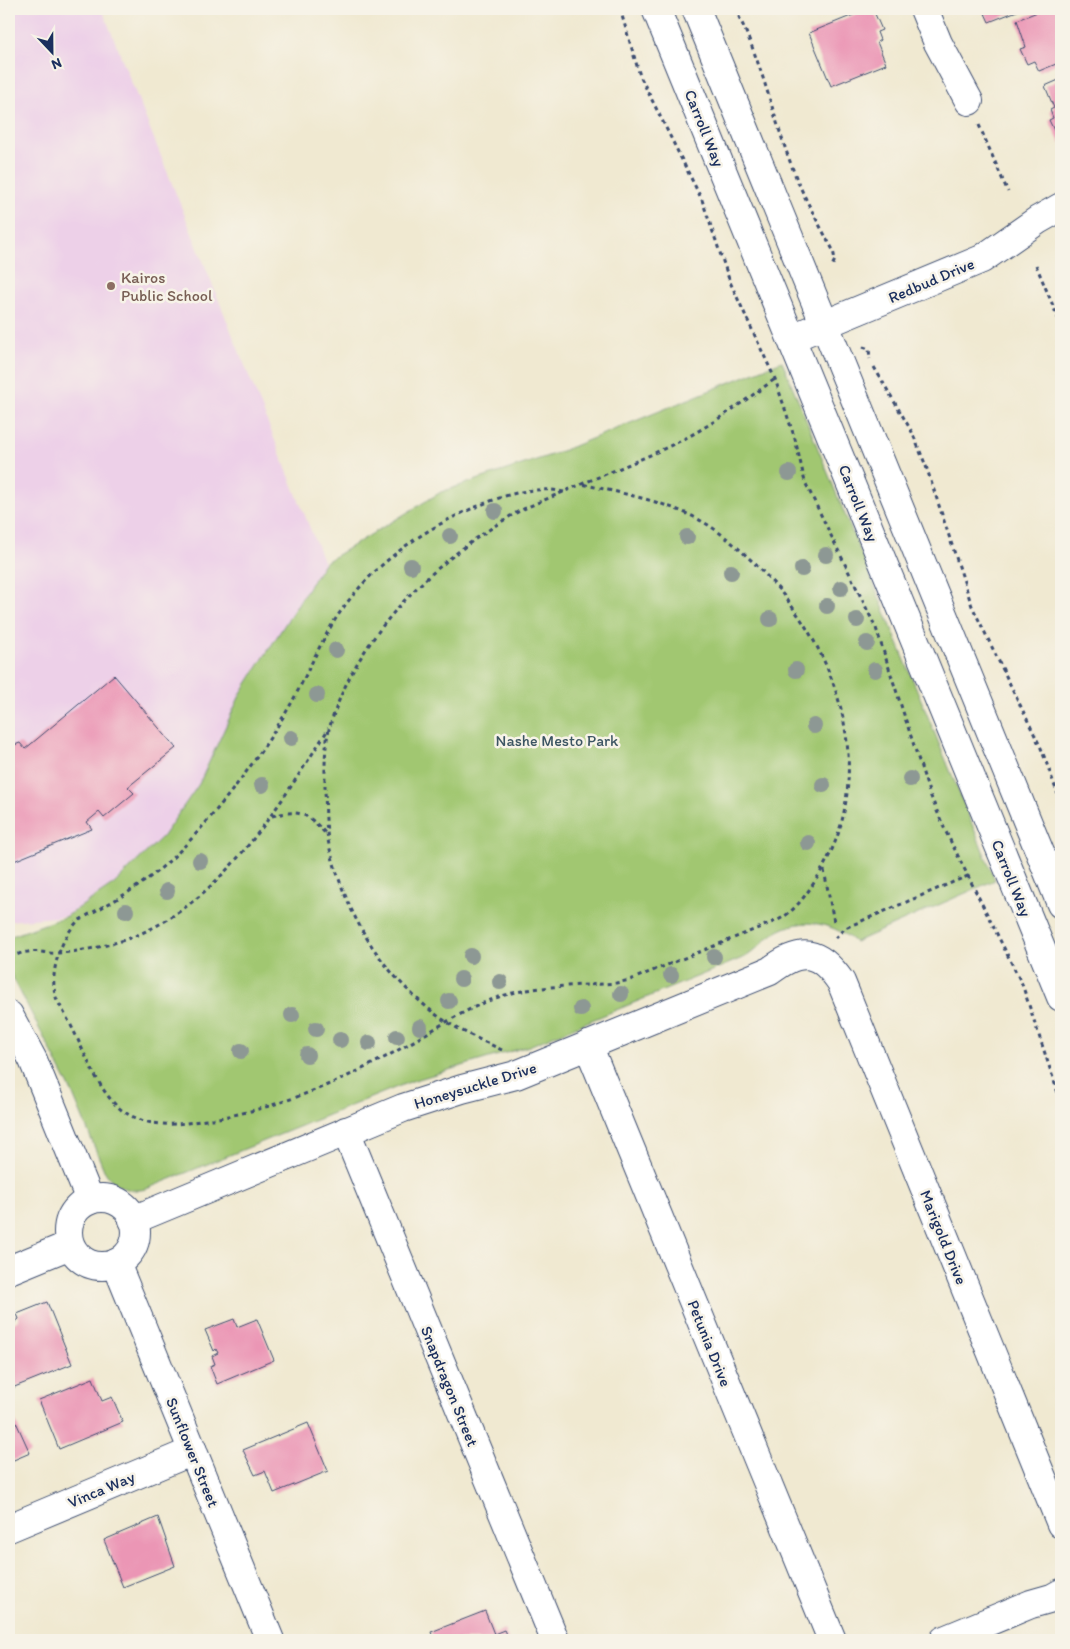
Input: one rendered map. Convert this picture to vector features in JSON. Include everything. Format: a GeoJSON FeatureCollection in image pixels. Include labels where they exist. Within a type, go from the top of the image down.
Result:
{"type":"FeatureCollection","features":[{"type":"Feature","properties":{"kind":"street","name":"Carroll Way"},"geometry":{"type":"LineString","coordinates":[[656,9],[1061,997]]}},
{"type":"Feature","properties":{"kind":"street"},"geometry":{"type":"LineString","coordinates":[[696,9],[1061,904]]}},
{"type":"Feature","properties":{"kind":"street"},"geometry":{"type":"LineString","coordinates":[[924,9],[938,43],[969,101]]}},
{"type":"Feature","properties":{"kind":"street","name":"Redbud Drive"},"geometry":{"type":"LineString","coordinates":[[792,338],[982,259],[1038,220],[1061,207]]}},
{"type":"Feature","properties":{"kind":"street","name":"Honeysuckle Drive"},"geometry":{"type":"LineString","coordinates":[[133,1220],[404,1108],[462,1088],[516,1075],[770,971],[782,962],[800,954],[816,957]]}},
{"type":"Feature","properties":{"kind":"street","name":"Marigold Drive"},"geometry":{"type":"LineString","coordinates":[[816,957],[830,967],[841,982],[1061,1524]]}},
{"type":"Feature","properties":{"kind":"street"},"geometry":{"type":"LineString","coordinates":[[9,1015],[33,1060],[90,1200]]}},
{"type":"Feature","properties":{"kind":"street","name":"Petunia Drive"},"geometry":{"type":"LineString","coordinates":[[588,1045],[832,1640]]}},
{"type":"Feature","properties":{"kind":"street","name":"Snapdragon Street"},"geometry":{"type":"LineString","coordinates":[[346,1131],[555,1640]]}},
{"type":"Feature","properties":{"kind":"street"},"geometry":{"type":"LineString","coordinates":[[106,1198],[116,1201],[125,1207],[133,1220],[136,1236],[133,1247],[126,1256],[116,1263],[104,1266],[93,1265],[82,1260],[70,1245],[67,1229],[70,1218],[76,1208],[90,1200],[106,1198]]}},
{"type":"Feature","properties":{"kind":"street"},"geometry":{"type":"LineString","coordinates":[[9,1270],[70,1245]]}},
{"type":"Feature","properties":{"kind":"street","name":"Sunflower Street"},"geometry":{"type":"LineString","coordinates":[[116,1263],[270,1640]]}},
{"type":"Feature","properties":{"kind":"street","name":"Vinca Way"},"geometry":{"type":"LineString","coordinates":[[9,1528],[193,1451]]}},
{"type":"Feature","properties":{"kind":"street"},"geometry":{"type":"LineString","coordinates":[[944,1640],[1061,1593]]}},
{"type":"Feature","properties":{"kind":"path"},"geometry":{"type":"LineString","coordinates":[[620,9],[640,76],[702,200],[730,282],[775,379],[795,439],[805,482],[876,628],[929,792],[945,830],[970,875],[1022,984],[1061,1102]]}},
{"type":"Feature","properties":{"kind":"path"},"geometry":{"type":"LineString","coordinates":[[735,9],[748,32],[798,182],[832,250],[835,260],[831,269]]}},
{"type":"Feature","properties":{"kind":"path"},"geometry":{"type":"LineString","coordinates":[[969,101],[1008,192]]}},
{"type":"Feature","properties":{"kind":"path"},"geometry":{"type":"LineString","coordinates":[[1036,265],[1061,326]]}},
{"type":"Feature","properties":{"kind":"path"},"geometry":{"type":"LineString","coordinates":[[862,346],[869,349],[870,360],[912,432],[926,466],[972,606],[1041,748],[1061,803]]}},
{"type":"Feature","properties":{"kind":"path"},"geometry":{"type":"LineString","coordinates":[[10,957],[28,952],[60,953],[98,947],[144,932],[176,913],[205,890],[233,862],[272,816],[329,728],[356,666],[368,645],[424,581],[460,550],[510,516],[678,443],[720,418],[775,379]]}},
{"type":"Feature","properties":{"kind":"path"},"geometry":{"type":"LineString","coordinates":[[564,492],[549,489],[523,492],[498,498],[467,510],[414,539],[377,570],[360,586],[341,611],[318,648],[284,716],[220,806],[184,847],[146,880],[78,921],[70,929],[56,962],[55,994],[100,1083],[122,1110],[160,1126],[226,1117],[282,1103],[372,1064],[447,1021],[508,994],[549,987],[616,983],[656,971],[785,917],[824,869],[838,838],[845,810],[847,753],[844,723],[835,688],[813,637],[797,611],[768,577],[725,537],[705,523],[674,508],[582,484]]}},
{"type":"Feature","properties":{"kind":"path"},"geometry":{"type":"LineString","coordinates":[[329,728],[325,772],[326,834],[344,897],[363,935],[385,965],[429,1009],[447,1021],[503,1051]]}},
{"type":"Feature","properties":{"kind":"path"},"geometry":{"type":"LineString","coordinates":[[272,816],[298,813],[310,816],[326,834]]}},
{"type":"Feature","properties":{"kind":"path"},"geometry":{"type":"LineString","coordinates":[[824,869],[834,922]]}},
{"type":"Feature","properties":{"kind":"path"},"geometry":{"type":"LineString","coordinates":[[816,957],[845,928],[970,875]]}},
{"type":"Feature","properties":{"kind":"shaded area","name":"Kairos Public School"},"geometry":{"type":"Polygon","coordinates":[[[9,9],[102,9],[324,563],[241,693],[199,784],[163,836],[114,884],[67,916],[9,921],[9,9]]]}},
{"type":"Feature","properties":{"kind":"green space","name":"Nashe Mesto Park"},"geometry":{"type":"Polygon","coordinates":[[[782,361],[995,880],[855,942],[835,929],[824,925],[813,923],[791,926],[769,937],[745,957],[529,1046],[412,1081],[146,1189],[127,1189],[116,1184],[104,1170],[72,1092],[9,970],[9,937],[67,916],[114,884],[163,836],[199,784],[241,693],[324,563],[441,492],[557,453],[782,361]]]}},
{"type":"Feature","properties":{"kind":"building"},"geometry":{"type":"Polygon","coordinates":[[[871,9],[875,14],[882,30],[877,32],[880,40],[877,42],[886,64],[831,86],[809,33],[871,9]]]}},
{"type":"Feature","properties":{"kind":"building"},"geometry":{"type":"Polygon","coordinates":[[[983,9],[1022,9],[989,22],[983,9]]]}},
{"type":"Feature","properties":{"kind":"building"},"geometry":{"type":"Polygon","coordinates":[[[1045,9],[1061,9],[1061,62],[1039,71],[1034,61],[1027,64],[1020,49],[1026,47],[1017,20],[1045,9]]]}},
{"type":"Feature","properties":{"kind":"building"},"geometry":{"type":"Polygon","coordinates":[[[1061,79],[1060,143],[1049,120],[1053,118],[1050,110],[1054,108],[1045,86],[1061,79]]]}},
{"type":"Feature","properties":{"kind":"building"},"geometry":{"type":"Polygon","coordinates":[[[114,675],[176,748],[128,787],[134,793],[104,818],[99,812],[87,822],[92,829],[9,863],[9,747],[20,743],[25,749],[114,675]]]}},
{"type":"Feature","properties":{"kind":"building"},"geometry":{"type":"Polygon","coordinates":[[[47,1302],[72,1364],[12,1388],[9,1379],[9,1327],[19,1319],[17,1314],[47,1302]]]}},
{"type":"Feature","properties":{"kind":"building"},"geometry":{"type":"Polygon","coordinates":[[[234,1319],[237,1327],[257,1319],[274,1360],[217,1384],[210,1366],[215,1364],[212,1356],[218,1353],[216,1349],[214,1351],[205,1330],[234,1319]]]}},
{"type":"Feature","properties":{"kind":"building"},"geometry":{"type":"Polygon","coordinates":[[[93,1378],[102,1401],[112,1397],[123,1422],[59,1449],[39,1400],[93,1378]]]}},
{"type":"Feature","properties":{"kind":"building"},"geometry":{"type":"Polygon","coordinates":[[[16,1422],[30,1453],[9,1462],[9,1425],[16,1422]]]}},
{"type":"Feature","properties":{"kind":"building"},"geometry":{"type":"Polygon","coordinates":[[[308,1423],[328,1471],[274,1493],[265,1471],[255,1475],[243,1450],[308,1423]]]}},
{"type":"Feature","properties":{"kind":"building"},"geometry":{"type":"Polygon","coordinates":[[[158,1517],[175,1566],[123,1587],[104,1540],[158,1517]]]}},
{"type":"Feature","properties":{"kind":"building"},"geometry":{"type":"Polygon","coordinates":[[[485,1611],[494,1634],[504,1630],[509,1640],[434,1640],[431,1632],[485,1611]]]}},
{"type":"Feature","properties":{"kind":"place","name":"Kairos Public School"},"geometry":{"type":"Point","coordinates":[111,286]}}]}
